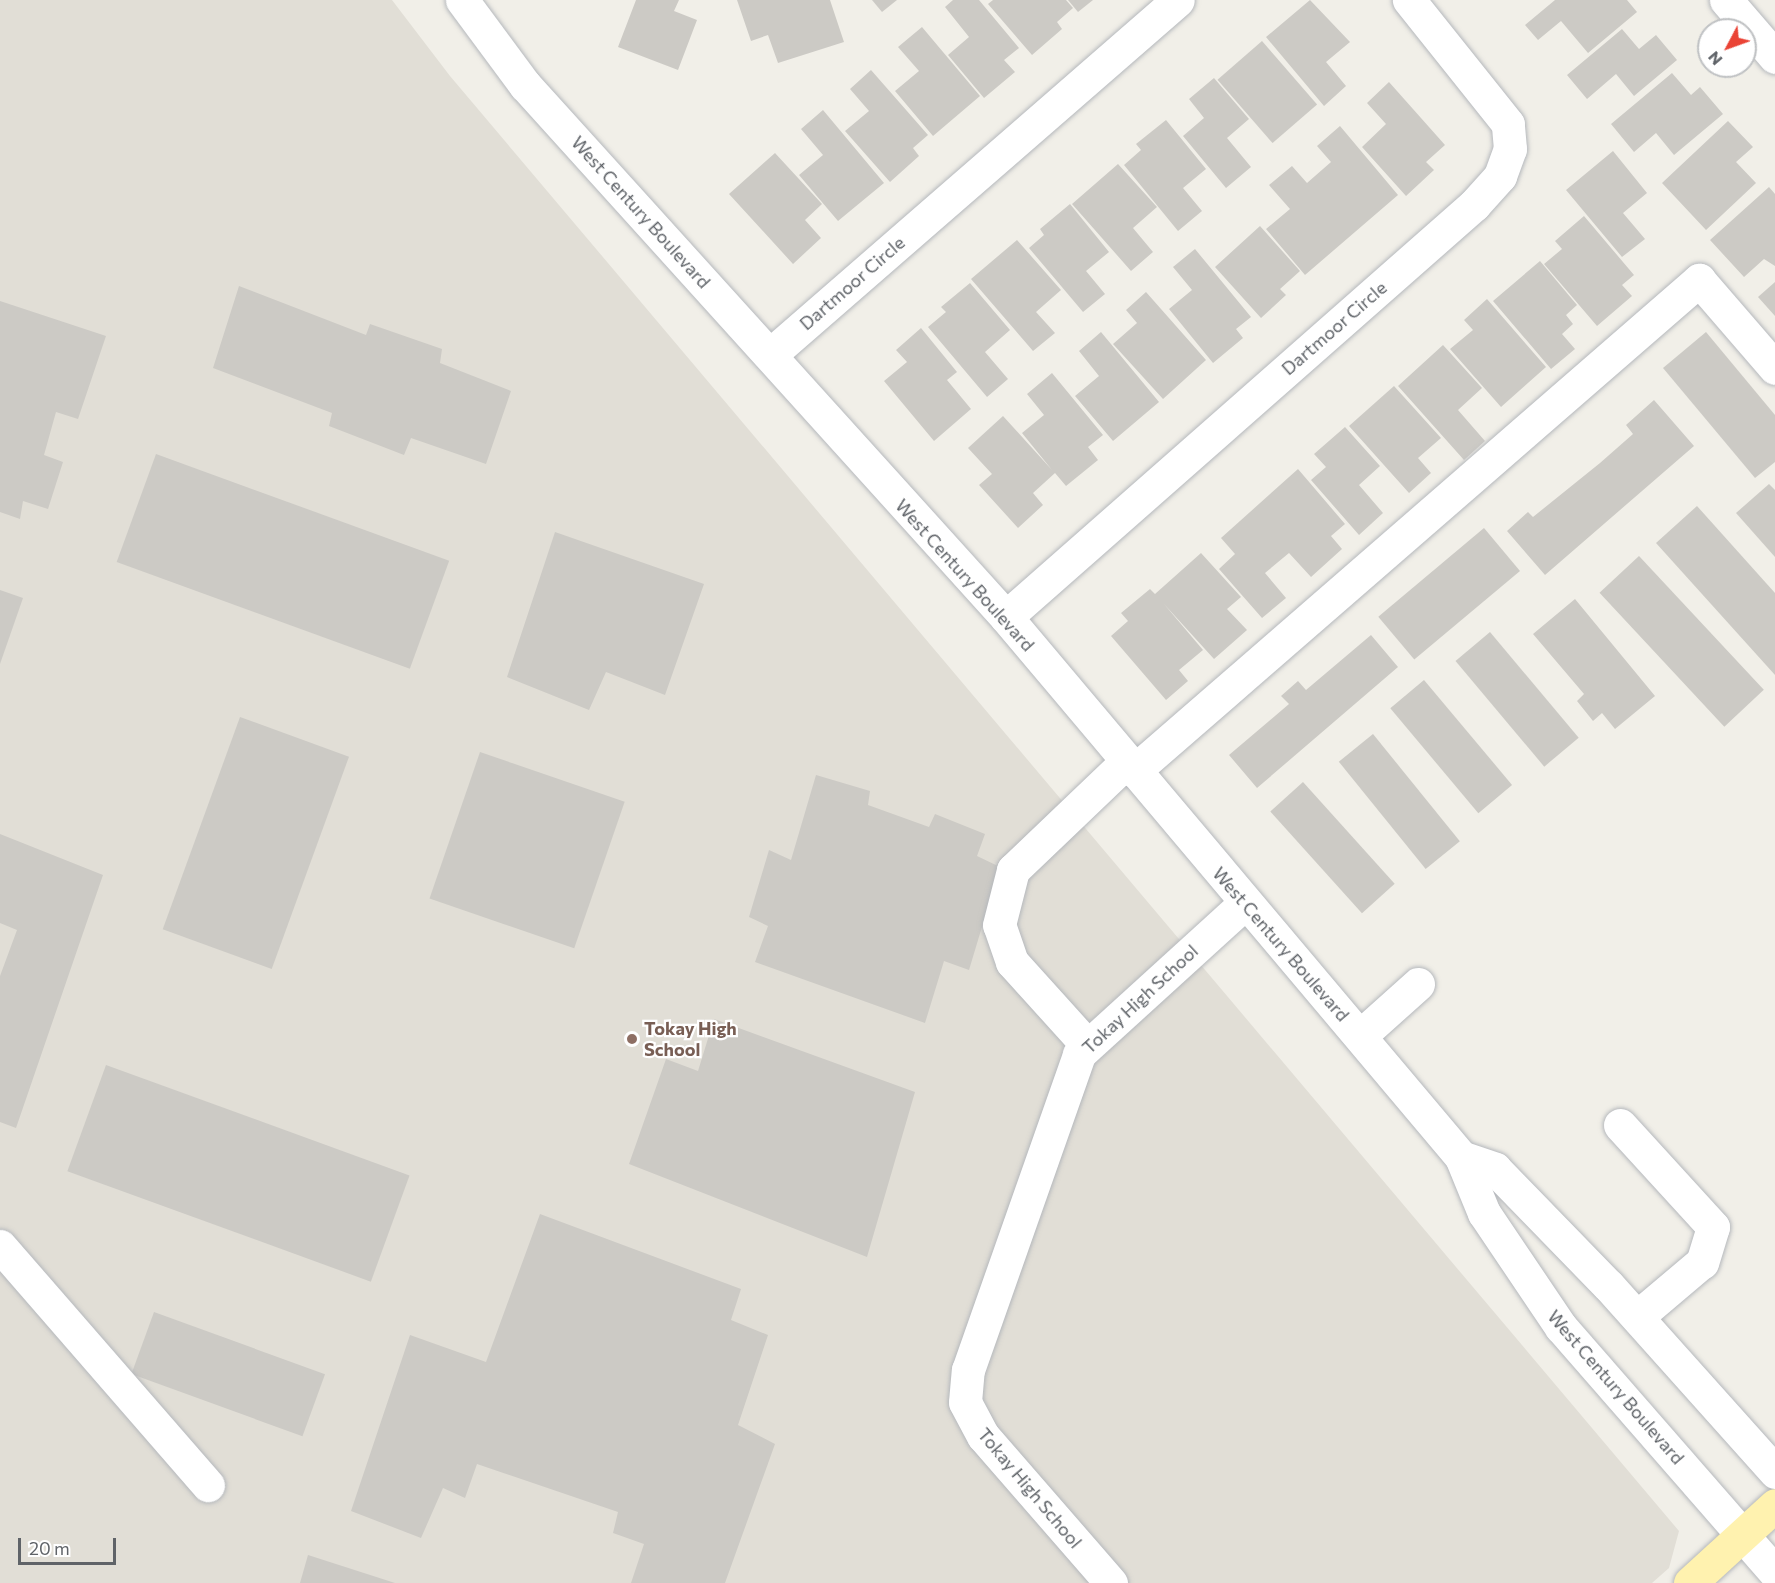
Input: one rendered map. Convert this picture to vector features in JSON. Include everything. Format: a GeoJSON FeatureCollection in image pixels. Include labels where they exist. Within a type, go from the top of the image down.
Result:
{"type":"FeatureCollection","features":[{"type":"Feature","properties":{"kind":"main road"},"geometry":{"type":"LineString","coordinates":[[1690,1583],[1775,1505]]}},
{"type":"Feature","properties":{"kind":"street","name":"West Century Boulevard"},"geometry":{"type":"LineString","coordinates":[[462,0],[525,85],[771,354],[1006,617],[1245,903],[1360,1036],[1461,1157],[1484,1213],[1561,1327],[1775,1572]]}},
{"type":"Feature","properties":{"kind":"street","name":"Dartmoor Circle"},"geometry":{"type":"LineString","coordinates":[[771,354],[1178,0]]}},
{"type":"Feature","properties":{"kind":"street","name":"Dartmoor Circle"},"geometry":{"type":"LineString","coordinates":[[1006,617],[1474,205],[1500,176],[1510,149],[1508,124],[1409,0]]}},
{"type":"Feature","properties":{"kind":"street"},"geometry":{"type":"LineString","coordinates":[[1726,0],[1775,57]]}},
{"type":"Feature","properties":{"kind":"street"},"geometry":{"type":"LineString","coordinates":[[1087,1045],[1012,962],[999,925],[1013,870],[1130,766],[1699,280],[1775,368]]}},
{"type":"Feature","properties":{"kind":"street","name":"Tokay High School"},"geometry":{"type":"LineString","coordinates":[[1111,1583],[983,1436],[965,1402],[968,1370],[1059,1101],[1087,1045],[1245,903]]}},
{"type":"Feature","properties":{"kind":"street"},"geometry":{"type":"LineString","coordinates":[[1360,1036],[1418,984]]}},
{"type":"Feature","properties":{"kind":"street"},"geometry":{"type":"LineString","coordinates":[[1620,1125],[1713,1227],[1702,1262],[1637,1317]]}},
{"type":"Feature","properties":{"kind":"street"},"geometry":{"type":"LineString","coordinates":[[1461,1157],[1495,1169],[1637,1317],[1775,1472]]}},
{"type":"Feature","properties":{"kind":"street"},"geometry":{"type":"LineString","coordinates":[[0,1246],[208,1485]]}},
{"type":"Feature","properties":{"kind":"shaded area","name":"Tokay High School"},"geometry":{"type":"Polygon","coordinates":[[[0,0],[392,0],[450,76],[1679,1531],[1669,1568],[1652,1583],[0,1583],[0,0]]]}},
{"type":"Feature","properties":{"kind":"building"},"geometry":{"type":"Polygon","coordinates":[[[636,0],[679,0],[674,11],[697,20],[678,70],[618,47],[636,0]]]}},
{"type":"Feature","properties":{"kind":"building"},"geometry":{"type":"Polygon","coordinates":[[[737,0],[830,0],[844,42],[778,63],[768,35],[751,41],[737,0]]]}},
{"type":"Feature","properties":{"kind":"building"},"geometry":{"type":"Polygon","coordinates":[[[872,0],[897,0],[882,12],[872,0]]]}},
{"type":"Feature","properties":{"kind":"building"},"geometry":{"type":"Polygon","coordinates":[[[953,0],[979,0],[1019,48],[1004,60],[1015,72],[984,98],[948,55],[969,37],[945,7],[953,0]]]}},
{"type":"Feature","properties":{"kind":"building"},"geometry":{"type":"Polygon","coordinates":[[[993,0],[1066,0],[1073,8],[1057,22],[1062,29],[1032,55],[988,4],[993,0]]]}},
{"type":"Feature","properties":{"kind":"building"},"geometry":{"type":"Polygon","coordinates":[[[1068,0],[1093,0],[1078,12],[1068,0]]]}},
{"type":"Feature","properties":{"kind":"building"},"geometry":{"type":"Polygon","coordinates":[[[1310,0],[1350,42],[1326,62],[1346,86],[1324,106],[1266,37],[1310,0]]]}},
{"type":"Feature","properties":{"kind":"building"},"geometry":{"type":"Polygon","coordinates":[[[1555,0],[1627,0],[1637,12],[1588,53],[1561,21],[1538,40],[1525,25],[1555,0]]]}},
{"type":"Feature","properties":{"kind":"building"},"geometry":{"type":"Polygon","coordinates":[[[922,27],[980,96],[933,136],[895,91],[919,71],[898,47],[922,27]]]}},
{"type":"Feature","properties":{"kind":"building"},"geometry":{"type":"Polygon","coordinates":[[[1622,29],[1639,49],[1656,35],[1677,60],[1634,96],[1616,74],[1587,99],[1567,75],[1622,29]]]}},
{"type":"Feature","properties":{"kind":"building"},"geometry":{"type":"Polygon","coordinates":[[[1262,41],[1317,104],[1273,143],[1217,80],[1262,41]]]}},
{"type":"Feature","properties":{"kind":"building"},"geometry":{"type":"Polygon","coordinates":[[[871,70],[928,135],[913,148],[919,156],[890,182],[845,131],[869,111],[850,89],[871,70]]]}},
{"type":"Feature","properties":{"kind":"building"},"geometry":{"type":"Polygon","coordinates":[[[1672,73],[1691,95],[1700,87],[1723,114],[1674,155],[1656,133],[1634,152],[1611,124],[1672,73]]]}},
{"type":"Feature","properties":{"kind":"building"},"geometry":{"type":"Polygon","coordinates":[[[1214,78],[1249,119],[1227,138],[1251,167],[1226,188],[1183,136],[1204,118],[1189,99],[1214,78]]]}},
{"type":"Feature","properties":{"kind":"building"},"geometry":{"type":"Polygon","coordinates":[[[1389,82],[1445,145],[1426,162],[1434,170],[1406,196],[1362,147],[1386,124],[1367,103],[1389,82]]]}},
{"type":"Feature","properties":{"kind":"building"},"geometry":{"type":"Polygon","coordinates":[[[823,110],[884,183],[838,221],[799,175],[823,155],[801,129],[823,110]]]}},
{"type":"Feature","properties":{"kind":"building"},"geometry":{"type":"Polygon","coordinates":[[[1166,120],[1206,169],[1183,188],[1202,211],[1178,231],[1124,165],[1141,150],[1136,144],[1166,120]]]}},
{"type":"Feature","properties":{"kind":"building"},"geometry":{"type":"Polygon","coordinates":[[[1728,121],[1753,147],[1736,162],[1756,183],[1706,230],[1662,183],[1728,121]]]}},
{"type":"Feature","properties":{"kind":"building"},"geometry":{"type":"Polygon","coordinates":[[[1340,126],[1398,195],[1305,275],[1266,229],[1290,209],[1269,185],[1292,166],[1307,183],[1331,162],[1317,146],[1340,126]]]}},
{"type":"Feature","properties":{"kind":"building"},"geometry":{"type":"Polygon","coordinates":[[[1613,151],[1647,193],[1623,213],[1645,239],[1622,257],[1566,190],[1613,151]]]}},
{"type":"Feature","properties":{"kind":"building"},"geometry":{"type":"Polygon","coordinates":[[[775,153],[822,204],[805,220],[821,238],[793,264],[729,194],[775,153]]]}},
{"type":"Feature","properties":{"kind":"building"},"geometry":{"type":"Polygon","coordinates":[[[1118,164],[1157,207],[1133,228],[1153,252],[1131,271],[1072,204],[1118,164]]]}},
{"type":"Feature","properties":{"kind":"building"},"geometry":{"type":"Polygon","coordinates":[[[1769,187],[1775,194],[1775,266],[1764,259],[1744,277],[1710,240],[1769,187]]]}},
{"type":"Feature","properties":{"kind":"building"},"geometry":{"type":"Polygon","coordinates":[[[1070,204],[1109,252],[1086,271],[1105,294],[1083,312],[1029,248],[1044,235],[1040,229],[1070,204]]]}},
{"type":"Feature","properties":{"kind":"building"},"geometry":{"type":"Polygon","coordinates":[[[1584,216],[1634,275],[1622,285],[1632,296],[1597,326],[1544,264],[1562,249],[1555,241],[1584,216]]]}},
{"type":"Feature","properties":{"kind":"building"},"geometry":{"type":"Polygon","coordinates":[[[1260,226],[1300,271],[1280,289],[1286,295],[1261,318],[1215,267],[1260,226]]]}},
{"type":"Feature","properties":{"kind":"building"},"geometry":{"type":"Polygon","coordinates":[[[1017,240],[1061,290],[1036,312],[1055,333],[1033,351],[971,279],[1017,240]]]}},
{"type":"Feature","properties":{"kind":"building"},"geometry":{"type":"Polygon","coordinates":[[[1195,249],[1251,317],[1236,329],[1243,338],[1213,363],[1169,309],[1192,290],[1173,267],[1195,249]]]}},
{"type":"Feature","properties":{"kind":"building"},"geometry":{"type":"Polygon","coordinates":[[[1540,261],[1577,305],[1566,315],[1573,324],[1562,334],[1575,349],[1551,369],[1493,301],[1540,261]]]}},
{"type":"Feature","properties":{"kind":"building"},"geometry":{"type":"Polygon","coordinates":[[[1775,282],[1775,316],[1758,297],[1775,282]]]}},
{"type":"Feature","properties":{"kind":"building"},"geometry":{"type":"Polygon","coordinates":[[[970,283],[1010,330],[985,352],[1008,379],[987,397],[928,327],[946,312],[941,307],[970,283]]]}},
{"type":"Feature","properties":{"kind":"building"},"geometry":{"type":"Polygon","coordinates":[[[239,286],[366,335],[370,324],[442,349],[440,363],[511,391],[486,464],[411,438],[404,455],[329,426],[332,413],[213,368],[239,286]]]}},
{"type":"Feature","properties":{"kind":"building"},"geometry":{"type":"Polygon","coordinates":[[[1146,292],[1206,360],[1163,399],[1113,344],[1137,323],[1126,310],[1146,292]]]}},
{"type":"Feature","properties":{"kind":"building"},"geometry":{"type":"Polygon","coordinates":[[[1487,299],[1546,367],[1501,407],[1450,349],[1473,330],[1464,320],[1487,299]]]}},
{"type":"Feature","properties":{"kind":"building"},"geometry":{"type":"Polygon","coordinates":[[[0,301],[106,336],[78,419],[56,412],[44,455],[63,462],[48,509],[23,501],[20,519],[0,512],[0,301]]]}},
{"type":"Feature","properties":{"kind":"building"},"geometry":{"type":"Polygon","coordinates":[[[921,328],[957,372],[947,380],[971,409],[934,441],[884,381],[907,362],[896,350],[921,328]]]}},
{"type":"Feature","properties":{"kind":"building"},"geometry":{"type":"Polygon","coordinates":[[[1101,332],[1159,402],[1113,441],[1075,396],[1099,376],[1079,351],[1101,332]]]}},
{"type":"Feature","properties":{"kind":"building"},"geometry":{"type":"Polygon","coordinates":[[[1706,332],[1775,415],[1775,462],[1755,478],[1663,368],[1706,332]]]}},
{"type":"Feature","properties":{"kind":"building"},"geometry":{"type":"Polygon","coordinates":[[[1443,345],[1482,388],[1458,410],[1485,441],[1464,460],[1398,386],[1443,345]]]}},
{"type":"Feature","properties":{"kind":"building"},"geometry":{"type":"Polygon","coordinates":[[[1052,373],[1103,435],[1088,447],[1098,460],[1066,486],[1055,473],[1033,493],[1043,505],[1018,528],[979,485],[992,474],[968,448],[1003,416],[1052,470],[1022,433],[1044,415],[1027,394],[1052,373]]]}},
{"type":"Feature","properties":{"kind":"building"},"geometry":{"type":"Polygon","coordinates":[[[1394,386],[1441,438],[1418,458],[1431,473],[1409,493],[1349,426],[1394,386]]]}},
{"type":"Feature","properties":{"kind":"building"},"geometry":{"type":"Polygon","coordinates":[[[1654,400],[1694,446],[1545,575],[1507,531],[1528,512],[1533,517],[1633,434],[1626,425],[1654,400]]]}},
{"type":"Feature","properties":{"kind":"building"},"geometry":{"type":"Polygon","coordinates":[[[1345,427],[1380,466],[1359,485],[1383,513],[1359,535],[1311,480],[1326,467],[1314,454],[1345,427]]]}},
{"type":"Feature","properties":{"kind":"building"},"geometry":{"type":"Polygon","coordinates":[[[156,454],[449,561],[410,669],[117,562],[156,454]]]}},
{"type":"Feature","properties":{"kind":"building"},"geometry":{"type":"Polygon","coordinates":[[[1298,469],[1345,524],[1331,536],[1342,549],[1311,577],[1289,553],[1265,573],[1286,598],[1262,618],[1219,569],[1235,554],[1221,538],[1298,469]]]}},
{"type":"Feature","properties":{"kind":"building"},"geometry":{"type":"Polygon","coordinates":[[[1769,484],[1775,490],[1775,557],[1736,513],[1769,484]]]}},
{"type":"Feature","properties":{"kind":"building"},"geometry":{"type":"Polygon","coordinates":[[[1697,506],[1775,593],[1775,675],[1656,543],[1697,506]]]}},
{"type":"Feature","properties":{"kind":"building"},"geometry":{"type":"Polygon","coordinates":[[[1484,528],[1520,571],[1414,660],[1378,617],[1484,528]]]}},
{"type":"Feature","properties":{"kind":"building"},"geometry":{"type":"Polygon","coordinates":[[[555,532],[704,584],[665,695],[606,672],[589,710],[507,677],[555,532]]]}},
{"type":"Feature","properties":{"kind":"building"},"geometry":{"type":"Polygon","coordinates":[[[1201,553],[1241,597],[1227,609],[1247,630],[1214,659],[1164,604],[1203,650],[1179,670],[1188,681],[1166,700],[1111,636],[1128,621],[1121,613],[1150,589],[1155,594],[1201,553]]]}},
{"type":"Feature","properties":{"kind":"building"},"geometry":{"type":"Polygon","coordinates":[[[1639,556],[1764,690],[1724,727],[1600,593],[1639,556]]]}},
{"type":"Feature","properties":{"kind":"building"},"geometry":{"type":"Polygon","coordinates":[[[0,590],[23,598],[0,664],[0,590]]]}},
{"type":"Feature","properties":{"kind":"building"},"geometry":{"type":"Polygon","coordinates":[[[1575,599],[1655,696],[1615,729],[1602,713],[1593,721],[1577,701],[1584,694],[1533,634],[1575,599]]]}},
{"type":"Feature","properties":{"kind":"building"},"geometry":{"type":"Polygon","coordinates":[[[1490,632],[1579,738],[1544,767],[1456,661],[1490,632]]]}},
{"type":"Feature","properties":{"kind":"building"},"geometry":{"type":"Polygon","coordinates":[[[1371,635],[1398,667],[1257,788],[1229,755],[1289,704],[1281,696],[1298,681],[1306,690],[1371,635]]]}},
{"type":"Feature","properties":{"kind":"building"},"geometry":{"type":"Polygon","coordinates":[[[1424,680],[1512,785],[1478,813],[1390,708],[1424,680]]]}},
{"type":"Feature","properties":{"kind":"building"},"geometry":{"type":"Polygon","coordinates":[[[240,717],[349,757],[272,969],[163,929],[240,717]]]}},
{"type":"Feature","properties":{"kind":"building"},"geometry":{"type":"Polygon","coordinates":[[[1373,734],[1460,841],[1426,869],[1339,762],[1373,734]]]}},
{"type":"Feature","properties":{"kind":"building"},"geometry":{"type":"Polygon","coordinates":[[[480,752],[625,802],[574,948],[430,899],[480,752]]]}},
{"type":"Feature","properties":{"kind":"building"},"geometry":{"type":"Polygon","coordinates":[[[816,775],[870,791],[868,805],[929,827],[935,814],[985,834],[977,856],[1000,867],[969,970],[944,961],[925,1023],[755,962],[768,926],[749,917],[769,850],[791,860],[816,775]]]}},
{"type":"Feature","properties":{"kind":"building"},"geometry":{"type":"Polygon","coordinates":[[[1303,782],[1395,884],[1362,913],[1270,811],[1303,782]]]}},
{"type":"Feature","properties":{"kind":"building"},"geometry":{"type":"Polygon","coordinates":[[[0,834],[103,875],[16,1128],[0,1122],[0,976],[17,930],[0,923],[0,834]]]}},
{"type":"Feature","properties":{"kind":"building"},"geometry":{"type":"Polygon","coordinates":[[[714,1019],[915,1092],[867,1257],[629,1164],[666,1059],[698,1071],[714,1019]]]}},
{"type":"Feature","properties":{"kind":"building"},"geometry":{"type":"Polygon","coordinates":[[[106,1065],[410,1175],[371,1282],[67,1171],[106,1065]]]}},
{"type":"Feature","properties":{"kind":"building"},"geometry":{"type":"Polygon","coordinates":[[[540,1214],[741,1289],[731,1320],[768,1335],[738,1425],[775,1444],[725,1583],[631,1583],[644,1544],[613,1533],[618,1512],[477,1464],[465,1498],[443,1488],[421,1538],[351,1511],[410,1335],[486,1362],[540,1214]]]}},
{"type":"Feature","properties":{"kind":"building"},"geometry":{"type":"Polygon","coordinates":[[[154,1312],[325,1374],[302,1436],[131,1374],[154,1312]]]}},
{"type":"Feature","properties":{"kind":"building"},"geometry":{"type":"Polygon","coordinates":[[[308,1555],[395,1583],[300,1583],[308,1555]]]}},
{"type":"Feature","properties":{"kind":"place","name":"Tokay High School"},"geometry":{"type":"Point","coordinates":[632,1039]}}]}
